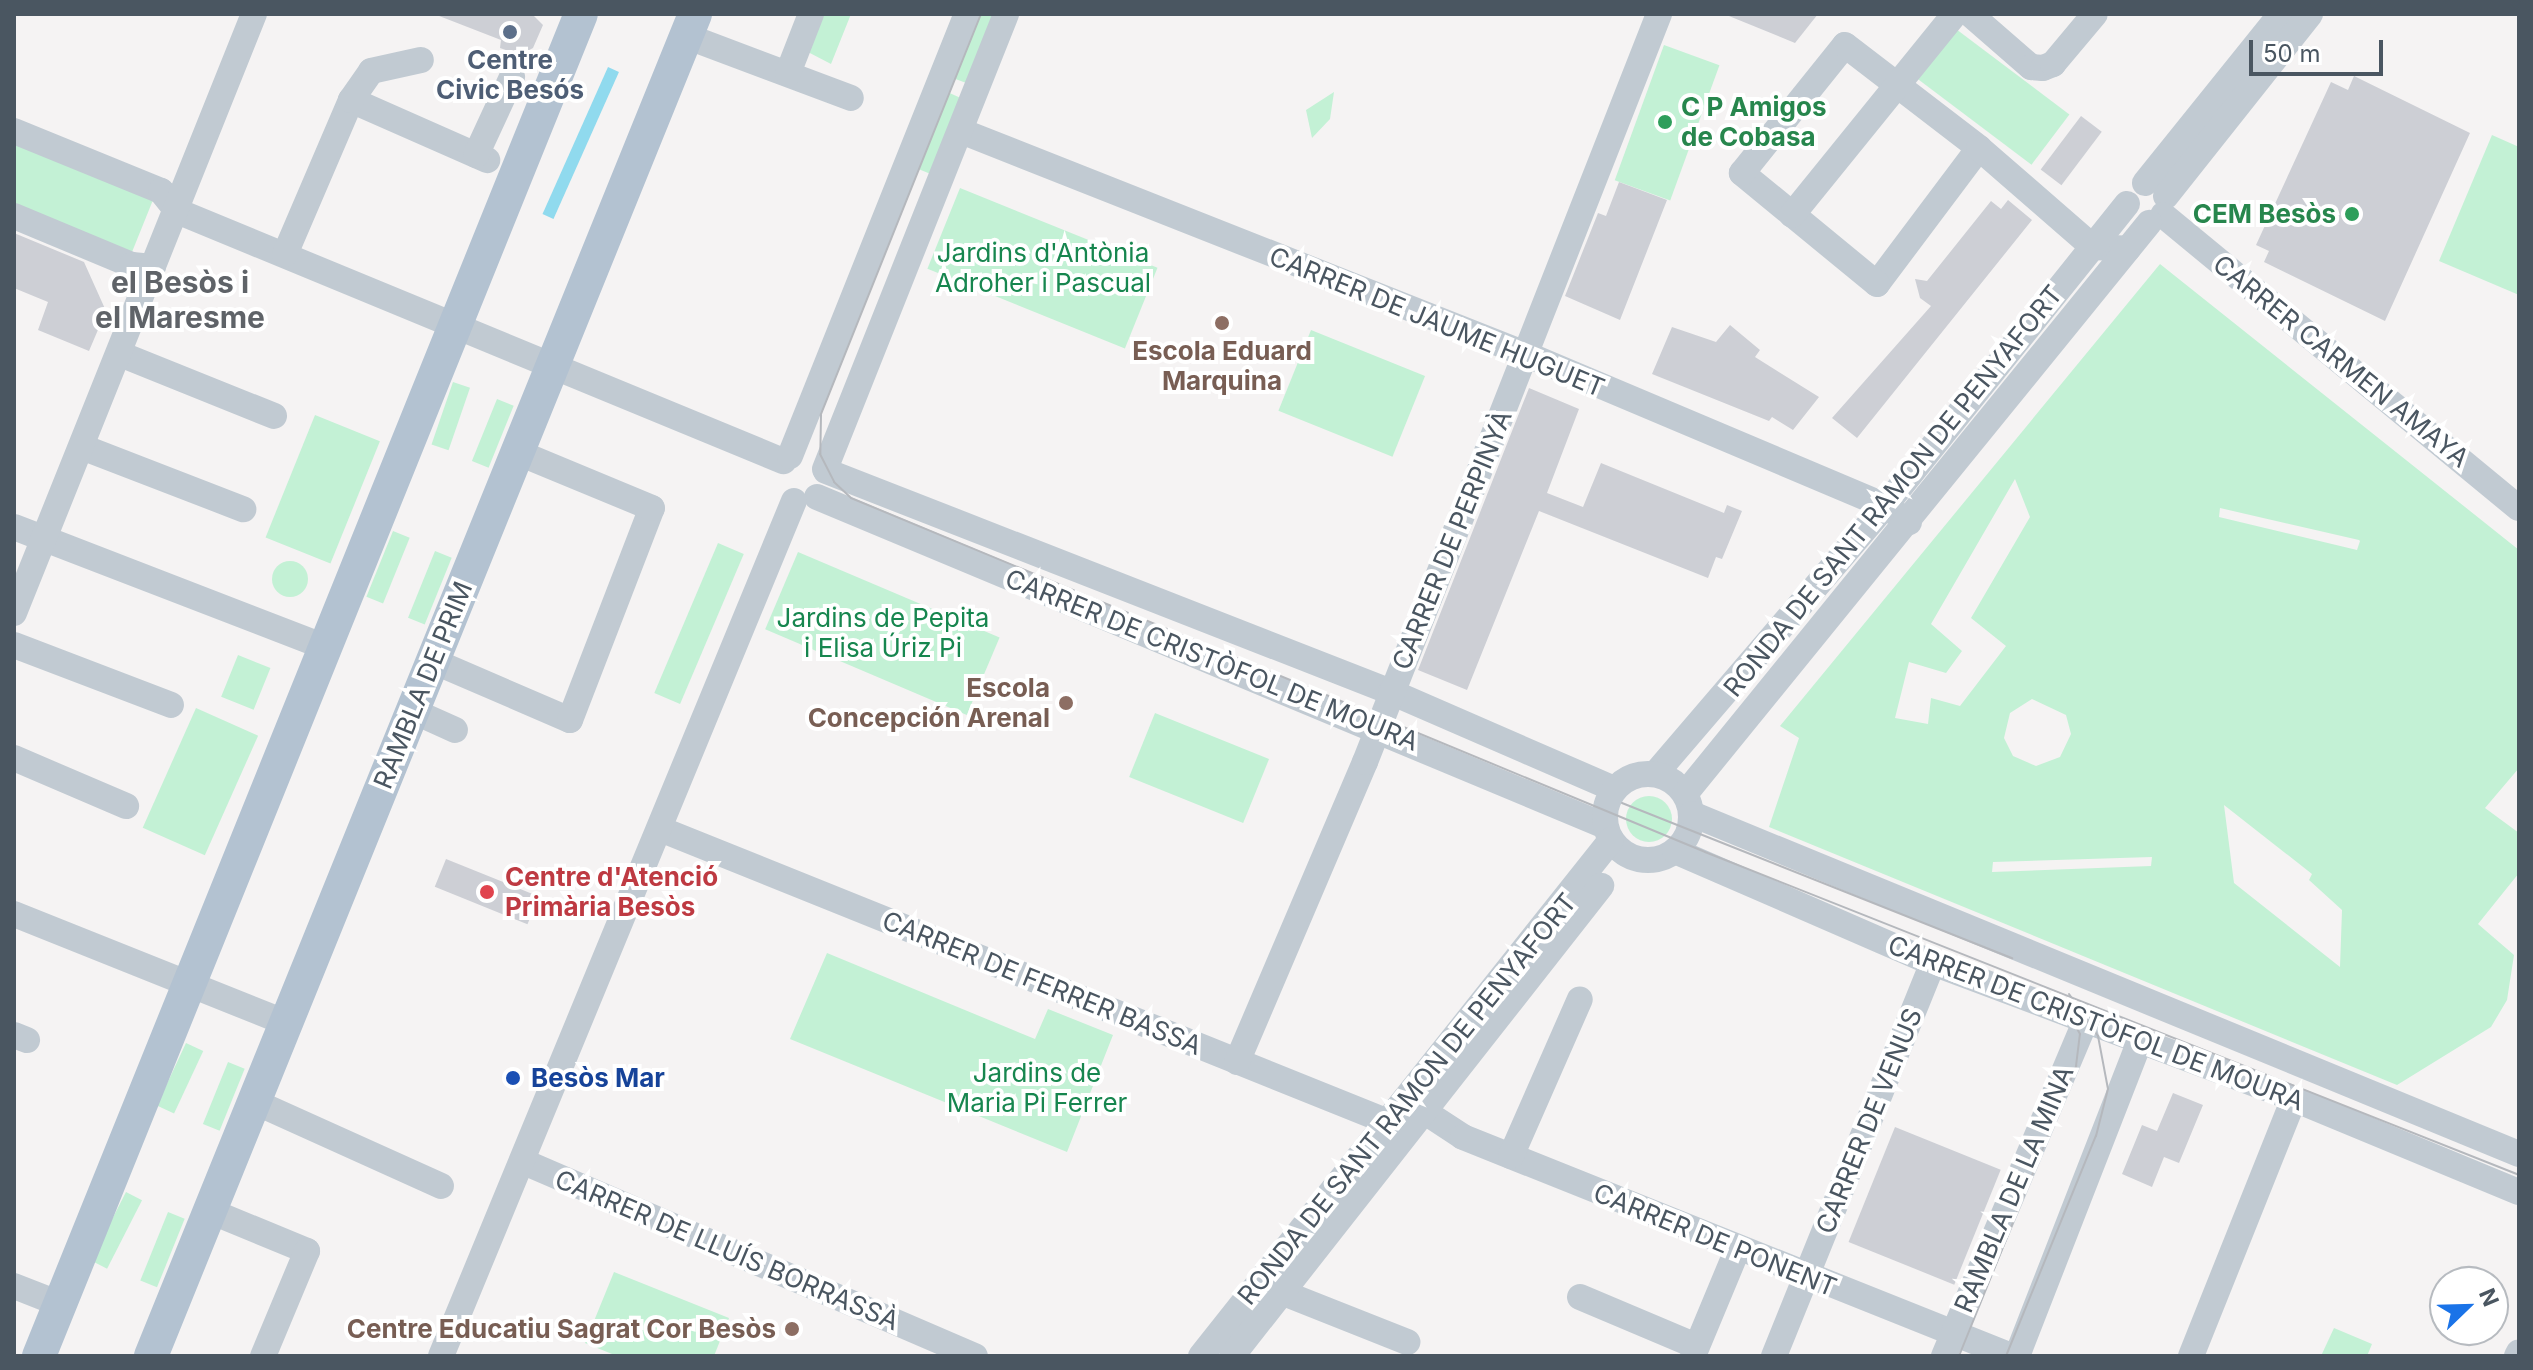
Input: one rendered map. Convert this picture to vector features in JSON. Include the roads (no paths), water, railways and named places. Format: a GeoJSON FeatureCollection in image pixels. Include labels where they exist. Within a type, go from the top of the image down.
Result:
{"type":"FeatureCollection","features":[{"type":"Feature","properties":{"kind":"main road"},"geometry":{"type":"LineString","coordinates":[[39,1356],[581,14]]}},
{"type":"Feature","properties":{"kind":"main road","name":"RAMBLA DE PRIM"},"geometry":{"type":"LineString","coordinates":[[151,1356],[690,25]]}},
{"type":"Feature","properties":{"kind":"street"},"geometry":{"type":"LineString","coordinates":[[14,613],[254,14]]}},
{"type":"Feature","properties":{"kind":"street"},"geometry":{"type":"LineString","coordinates":[[788,73],[811,14]]}},
{"type":"Feature","properties":{"kind":"street"},"geometry":{"type":"LineString","coordinates":[[806,499],[778,484],[786,459],[967,14]]}},
{"type":"Feature","properties":{"kind":"street"},"geometry":{"type":"LineString","coordinates":[[441,1356],[660,829],[806,499],[825,470],[1006,14]]}},
{"type":"Feature","properties":{"kind":"street"},"geometry":{"type":"LineString","coordinates":[[1792,215],[1955,14]]}},
{"type":"Feature","properties":{"kind":"street"},"geometry":{"type":"LineString","coordinates":[[1970,14],[2031,67],[2043,68],[2053,64],[2095,14]]}},
{"type":"Feature","properties":{"kind":"street","name":"RONDA DE SANT RAMON DE PENYAFORT"},"geometry":{"type":"LineString","coordinates":[[1688,804],[2128,249],[2281,14]]}},
{"type":"Feature","properties":{"kind":"street","name":"RONDA DE SANT RAMON DE PENYAFORT"},"geometry":{"type":"LineString","coordinates":[[2156,204],[2310,14]]}},
{"type":"Feature","properties":{"kind":"street","name":"CARRER DE PERPINYÀ"},"geometry":{"type":"LineString","coordinates":[[1237,1062],[1378,727],[1528,355],[1654,16]]}},
{"type":"Feature","properties":{"kind":"street"},"geometry":{"type":"LineString","coordinates":[[690,25],[788,73],[851,98]]}},
{"type":"Feature","properties":{"kind":"street"},"geometry":{"type":"LineString","coordinates":[[1979,148],[1877,284],[1742,173],[1845,45],[1979,148],[2093,247],[2128,249]]}},
{"type":"Feature","properties":{"kind":"street"},"geometry":{"type":"LineString","coordinates":[[285,254],[351,100],[371,71],[421,60]]}},
{"type":"Feature","properties":{"kind":"street"},"geometry":{"type":"LineString","coordinates":[[351,100],[482,158],[512,77]]}},
{"type":"Feature","properties":{"kind":"street"},"geometry":{"type":"LineString","coordinates":[[14,131],[161,191],[177,211],[786,459]]}},
{"type":"Feature","properties":{"kind":"street","name":"CARRER DE JAUME HUGUET"},"geometry":{"type":"LineString","coordinates":[[961,131],[1528,355],[1912,518]]}},
{"type":"Feature","properties":{"kind":"street","name":"RONDA DE SANT RAMON DE PENYAFORT"},"geometry":{"type":"LineString","coordinates":[[1656,773],[1885,506],[2127,204],[2130,191],[2156,204]]}},
{"type":"Feature","properties":{"kind":"street","name":"CARRER CARMEN AMAYA"},"geometry":{"type":"LineString","coordinates":[[2156,204],[2519,508]]}},
{"type":"Feature","properties":{"kind":"street"},"geometry":{"type":"LineString","coordinates":[[14,216],[132,265],[153,267]]}},
{"type":"Feature","properties":{"kind":"street"},"geometry":{"type":"LineString","coordinates":[[120,354],[274,416]]}},
{"type":"Feature","properties":{"kind":"street"},"geometry":{"type":"LineString","coordinates":[[82,447],[243,509]]}},
{"type":"Feature","properties":{"kind":"street"},"geometry":{"type":"LineString","coordinates":[[433,661],[570,720],[652,508],[517,452]]}},
{"type":"Feature","properties":{"kind":"street","name":"CARRER DE CRISTÒFOL DE MOURA"},"geometry":{"type":"LineString","coordinates":[[786,459],[814,456],[825,470],[1391,692],[1614,789]]}},
{"type":"Feature","properties":{"kind":"street","name":"CARRER DE CRISTÒFOL DE MOURA"},"geometry":{"type":"LineString","coordinates":[[806,499],[1378,727],[1612,839]]}},
{"type":"Feature","properties":{"kind":"street"},"geometry":{"type":"LineString","coordinates":[[14,527],[325,647]]}},
{"type":"Feature","properties":{"kind":"street"},"geometry":{"type":"LineString","coordinates":[[14,645],[171,705]]}},
{"type":"Feature","properties":{"kind":"street"},"geometry":{"type":"LineString","coordinates":[[413,711],[455,730]]}},
{"type":"Feature","properties":{"kind":"street"},"geometry":{"type":"LineString","coordinates":[[14,758],[126,806]]}},
{"type":"Feature","properties":{"kind":"street"},"geometry":{"type":"LineString","coordinates":[[1656,773],[1688,804],[1675,851],[1651,861],[1612,839],[1614,789],[1638,774],[1656,773]]}},
{"type":"Feature","properties":{"kind":"street","name":"CARRER DE CRISTÒFOL DE MOURA"},"geometry":{"type":"LineString","coordinates":[[1688,804],[2519,1154]]}},
{"type":"Feature","properties":{"kind":"street","name":"CARRER DE FERRER BASSA"},"geometry":{"type":"LineString","coordinates":[[660,829],[1388,1122]]}},
{"type":"Feature","properties":{"kind":"street","name":"RONDA DE SANT RAMON DE PENYAFORT"},"geometry":{"type":"LineString","coordinates":[[1242,1354],[1281,1292],[1425,1112],[1612,839]]}},
{"type":"Feature","properties":{"kind":"street","name":"RONDA DE SANT RAMON DE PENYAFORT"},"geometry":{"type":"LineString","coordinates":[[1201,1356],[1612,839]]}},
{"type":"Feature","properties":{"kind":"street","name":"CARRER DE CRISTÒFOL DE MOURA"},"geometry":{"type":"LineString","coordinates":[[1675,851],[1933,963],[2294,1099],[2519,1192]]}},
{"type":"Feature","properties":{"kind":"street"},"geometry":{"type":"LineString","coordinates":[[14,914],[287,1023]]}},
{"type":"Feature","properties":{"kind":"street","name":"CARRER DE VENUS"},"geometry":{"type":"LineString","coordinates":[[1774,1356],[1933,963]]}},
{"type":"Feature","properties":{"kind":"street"},"geometry":{"type":"LineString","coordinates":[[1511,1156],[1580,999]]}},
{"type":"Feature","properties":{"kind":"street","name":"RAMBLA DE LA MINA"},"geometry":{"type":"LineString","coordinates":[[1948,1345],[2085,1022]]}},
{"type":"Feature","properties":{"kind":"street"},"geometry":{"type":"LineString","coordinates":[[2017,1356],[2139,1043]]}},
{"type":"Feature","properties":{"kind":"street"},"geometry":{"type":"LineString","coordinates":[[2191,1356],[2294,1099]]}},
{"type":"Feature","properties":{"kind":"street"},"geometry":{"type":"LineString","coordinates":[[255,1102],[441,1186]]}},
{"type":"Feature","properties":{"kind":"street"},"geometry":{"type":"LineString","coordinates":[[1388,1122],[1425,1112]]}},
{"type":"Feature","properties":{"kind":"street","name":"CARRER DE PONENT"},"geometry":{"type":"LineString","coordinates":[[1425,1112],[1463,1137],[1738,1248],[1948,1345],[2011,1356]]}},
{"type":"Feature","properties":{"kind":"street","name":"CARRER DE LLUÍS BORRASSÀ"},"geometry":{"type":"LineString","coordinates":[[524,1162],[975,1356]]}},
{"type":"Feature","properties":{"kind":"street"},"geometry":{"type":"LineString","coordinates":[[210,1211],[307,1251],[263,1356]]}},
{"type":"Feature","properties":{"kind":"street"},"geometry":{"type":"LineString","coordinates":[[1580,1297],[1694,1351],[1738,1248]]}},
{"type":"Feature","properties":{"kind":"street"},"geometry":{"type":"LineString","coordinates":[[14,1286],[60,1304]]}},
{"type":"Feature","properties":{"kind":"street"},"geometry":{"type":"LineString","coordinates":[[1281,1292],[1407,1342]]}},
{"type":"Feature","properties":{"kind":"water"},"geometry":{"type":"Polygon","coordinates":[[[608,67],[619,72],[553,219],[543,214],[608,67]]]}},
{"type":"Feature","properties":{"kind":"tram line"},"geometry":{"type":"LineString","coordinates":[[981,14],[821,415],[820,454],[834,482],[851,498],[1705,852],[2519,1175]]}},
{"type":"Feature","properties":{"kind":"tram line"},"geometry":{"type":"LineString","coordinates":[[1622,803],[2012,958]]}},
{"type":"Feature","properties":{"kind":"tram line"},"geometry":{"type":"LineString","coordinates":[[2006,1356],[2096,1136],[2108,1089],[2098,1036],[2069,994]]}},
{"type":"Feature","properties":{"kind":"tram line"},"geometry":{"type":"LineString","coordinates":[[1959,1356],[2076,1066],[2080,1034],[2061,1000]]}},
{"type":"Feature","properties":{"kind":"place","name":"Centre Civic Besós"},"geometry":{"type":"Point","coordinates":[510,32]}},
{"type":"Feature","properties":{"kind":"place","name":"C P Amigos de Cobasa"},"geometry":{"type":"Point","coordinates":[1665,122]}},
{"type":"Feature","properties":{"kind":"place","name":"CEM Besòs"},"geometry":{"type":"Point","coordinates":[2352,214]}},
{"type":"Feature","properties":{"kind":"place","name":"Escola Eduard Marquina"},"geometry":{"type":"Point","coordinates":[1222,323]}},
{"type":"Feature","properties":{"kind":"place","name":"Escola Concepción Arenal"},"geometry":{"type":"Point","coordinates":[1066,703]}},
{"type":"Feature","properties":{"kind":"place","name":"Centre d'Atenció Primària Besòs"},"geometry":{"type":"Point","coordinates":[487,892]}},
{"type":"Feature","properties":{"kind":"place","name":"Besòs Mar"},"geometry":{"type":"Point","coordinates":[513,1078]}},
{"type":"Feature","properties":{"kind":"place","name":"Centre Educatiu Sagrat Cor Besòs"},"geometry":{"type":"Point","coordinates":[792,1329]}},
{"type":"Feature","properties":{"kind":"district","name":"el Besòs i el Maresme"},"geometry":{"type":"Point","coordinates":[180,299]}},
{"type":"Feature","properties":{"kind":"park label","name":"Jardins d'Antònia Adroher i Pascual"},"geometry":{"type":"Point","coordinates":[1043,268]}},
{"type":"Feature","properties":{"kind":"park label","name":"Jardins de Pepita i Elisa Úriz Pi"},"geometry":{"type":"Point","coordinates":[883,633]}},
{"type":"Feature","properties":{"kind":"park label","name":"Jardins de Maria Pi Ferrer"},"geometry":{"type":"Point","coordinates":[1037,1088]}}]}
